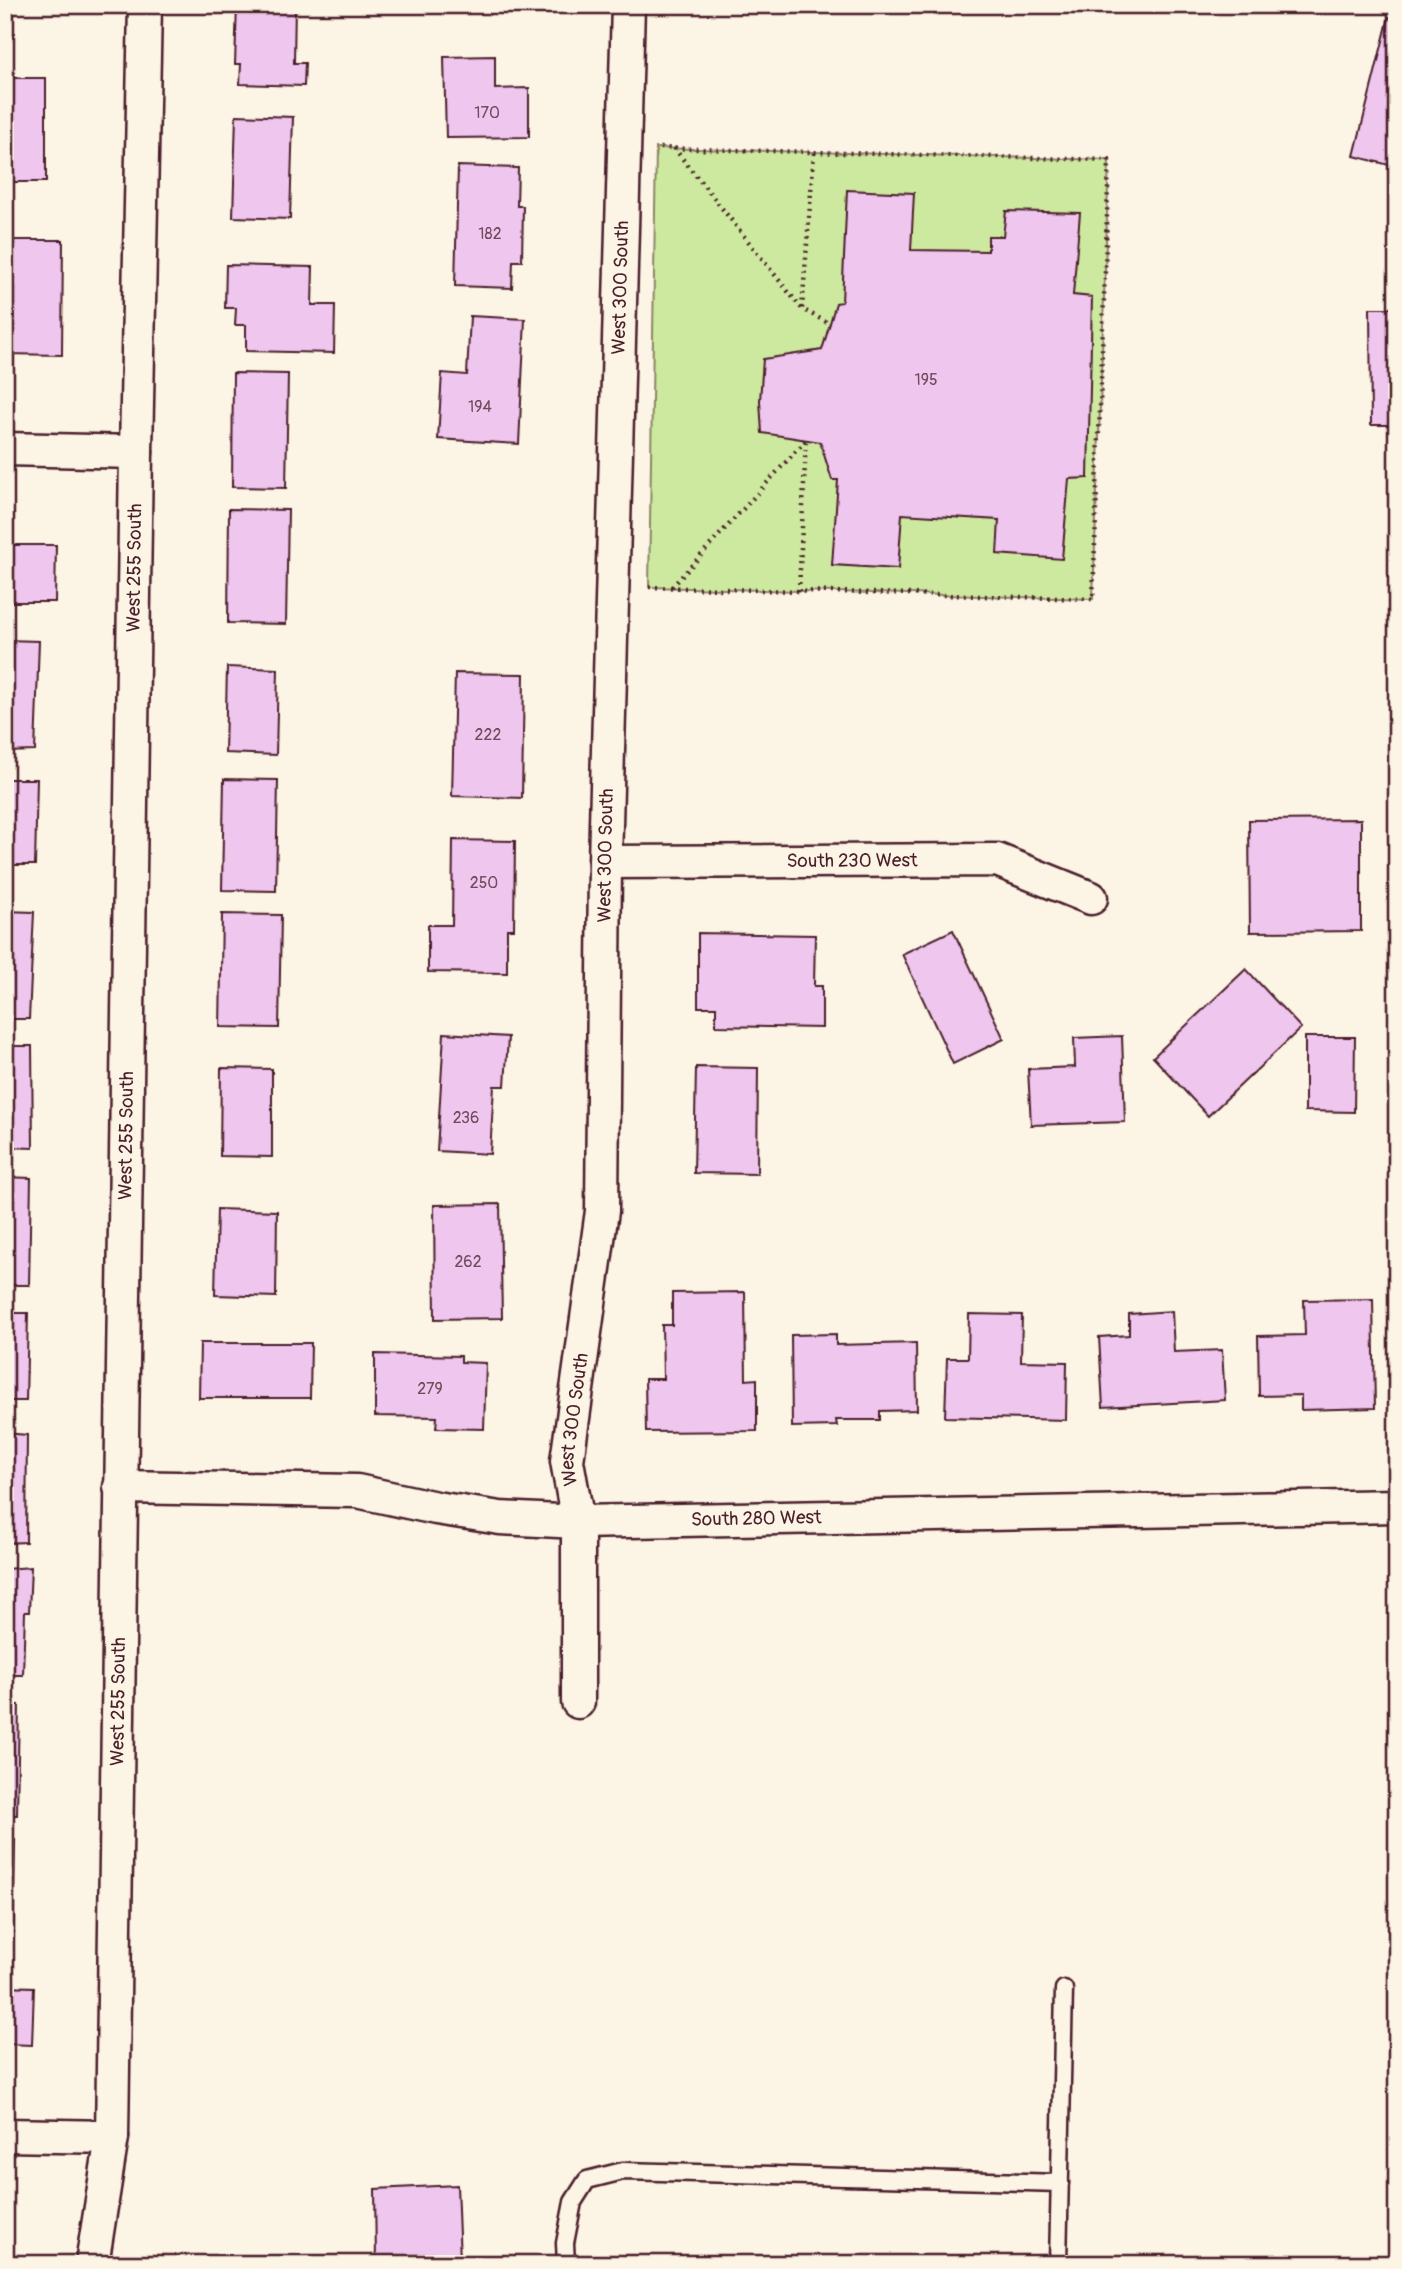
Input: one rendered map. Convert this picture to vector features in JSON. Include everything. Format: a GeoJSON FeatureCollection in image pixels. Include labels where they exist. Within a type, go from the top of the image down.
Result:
{"type":"FeatureCollection","features":[{"type":"Feature","properties":{"kind":"street","name":"West 255 South"},"geometry":{"type":"LineString","coordinates":[[92,2264],[112,2137],[135,452],[145,5]]}},
{"type":"Feature","properties":{"kind":"street","name":"West 300 South"},"geometry":{"type":"LineString","coordinates":[[578,1702],[578,1522],[567,1461],[602,1211],[605,862],[628,5]]}},
{"type":"Feature","properties":{"kind":"street"},"geometry":{"type":"LineString","coordinates":[[5,449],[135,452]]}},
{"type":"Feature","properties":{"kind":"street","name":"South 230 West"},"geometry":{"type":"LineString","coordinates":[[605,862],[996,860],[1091,898]]}},
{"type":"Feature","properties":{"kind":"street","name":"South 280 West"},"geometry":{"type":"LineString","coordinates":[[120,1486],[357,1491],[500,1518],[578,1522],[1397,1506]]}},
{"type":"Feature","properties":{"kind":"street"},"geometry":{"type":"LineString","coordinates":[[5,2135],[112,2137]]}},
{"type":"Feature","properties":{"kind":"lane"},"geometry":{"type":"LineString","coordinates":[[1058,2264],[1064,1989]]}},
{"type":"Feature","properties":{"kind":"lane"},"geometry":{"type":"LineString","coordinates":[[566,2264],[565,2243],[573,2202],[587,2180],[623,2171],[1060,2183]]}},
{"type":"Feature","properties":{"kind":"path"},"geometry":{"type":"LineString","coordinates":[[649,587],[1093,599],[1109,160],[656,148]]}},
{"type":"Feature","properties":{"kind":"path"},"geometry":{"type":"LineString","coordinates":[[674,149],[802,309],[830,324]]}},
{"type":"Feature","properties":{"kind":"path"},"geometry":{"type":"LineString","coordinates":[[802,309],[814,153]]}},
{"type":"Feature","properties":{"kind":"path"},"geometry":{"type":"LineString","coordinates":[[672,587],[806,440],[799,591]]}},
{"type":"Feature","properties":{"kind":"green space"},"geometry":{"type":"Polygon","coordinates":[[[656,148],[1109,160],[1093,599],[649,587],[656,148]]]}},
{"type":"Feature","properties":{"kind":"building"},"geometry":{"type":"Polygon","coordinates":[[[237,5],[295,5],[294,63],[305,63],[304,86],[240,84],[241,64],[235,64],[237,5]]]}},
{"type":"Feature","properties":{"kind":"building"},"geometry":{"type":"Polygon","coordinates":[[[1389,17],[1397,19],[1397,167],[1354,156],[1389,17]]]}},
{"type":"Feature","properties":{"kind":"building"},"geometry":{"type":"Polygon","coordinates":[[[495,56],[495,89],[529,88],[529,137],[446,138],[444,57],[495,56]]]}},
{"type":"Feature","properties":{"kind":"building"},"geometry":{"type":"Polygon","coordinates":[[[5,78],[46,78],[46,182],[5,182],[5,78]]]}},
{"type":"Feature","properties":{"kind":"building"},"geometry":{"type":"Polygon","coordinates":[[[236,115],[293,117],[290,219],[233,217],[236,115]]]}},
{"type":"Feature","properties":{"kind":"building"},"geometry":{"type":"Polygon","coordinates":[[[458,166],[518,168],[517,206],[523,206],[522,261],[513,261],[512,288],[455,286],[458,166]]]}},
{"type":"Feature","properties":{"kind":"building"},"geometry":{"type":"Polygon","coordinates":[[[847,190],[914,193],[911,250],[988,251],[988,236],[1003,236],[1006,211],[1080,213],[1073,295],[1092,297],[1088,478],[1069,479],[1062,559],[997,554],[999,520],[902,514],[898,569],[832,565],[838,480],[832,480],[820,442],[762,433],[760,401],[763,359],[822,350],[836,303],[842,302],[847,190]]]}},
{"type":"Feature","properties":{"kind":"building"},"geometry":{"type":"Polygon","coordinates":[[[6,240],[63,240],[62,355],[5,354],[6,240]]]}},
{"type":"Feature","properties":{"kind":"building"},"geometry":{"type":"Polygon","coordinates":[[[226,265],[313,267],[312,305],[335,305],[334,353],[246,351],[246,325],[235,325],[236,308],[225,308],[226,265]]]}},
{"type":"Feature","properties":{"kind":"building"},"geometry":{"type":"Polygon","coordinates":[[[1370,308],[1397,308],[1397,425],[1371,425],[1370,308]]]}},
{"type":"Feature","properties":{"kind":"building"},"geometry":{"type":"Polygon","coordinates":[[[470,316],[525,319],[519,444],[438,439],[442,373],[467,375],[470,316]]]}},
{"type":"Feature","properties":{"kind":"building"},"geometry":{"type":"Polygon","coordinates":[[[233,373],[288,374],[286,488],[232,487],[233,373]]]}},
{"type":"Feature","properties":{"kind":"building"},"geometry":{"type":"Polygon","coordinates":[[[229,509],[288,510],[286,624],[228,623],[229,509]]]}},
{"type":"Feature","properties":{"kind":"building"},"geometry":{"type":"Polygon","coordinates":[[[5,545],[56,545],[55,602],[5,602],[5,545]]]}},
{"type":"Feature","properties":{"kind":"building"},"geometry":{"type":"Polygon","coordinates":[[[5,640],[39,641],[35,751],[5,752],[5,640]]]}},
{"type":"Feature","properties":{"kind":"building"},"geometry":{"type":"Polygon","coordinates":[[[227,667],[278,669],[276,755],[225,753],[227,667]]]}},
{"type":"Feature","properties":{"kind":"building"},"geometry":{"type":"Polygon","coordinates":[[[455,673],[524,674],[522,798],[452,796],[455,673]]]}},
{"type":"Feature","properties":{"kind":"building"},"geometry":{"type":"Polygon","coordinates":[[[5,779],[37,779],[35,865],[5,865],[5,779]]]}},
{"type":"Feature","properties":{"kind":"building"},"geometry":{"type":"Polygon","coordinates":[[[224,779],[278,780],[276,891],[222,890],[224,779]]]}},
{"type":"Feature","properties":{"kind":"building"},"geometry":{"type":"Polygon","coordinates":[[[1361,819],[1361,931],[1250,932],[1249,820],[1361,819]]]}},
{"type":"Feature","properties":{"kind":"building"},"geometry":{"type":"Polygon","coordinates":[[[453,840],[515,841],[514,929],[507,929],[507,973],[428,972],[428,925],[452,925],[453,840]]]}},
{"type":"Feature","properties":{"kind":"building"},"geometry":{"type":"Polygon","coordinates":[[[5,911],[34,912],[29,1019],[5,1019],[5,911]]]}},
{"type":"Feature","properties":{"kind":"building"},"geometry":{"type":"Polygon","coordinates":[[[222,914],[281,915],[279,1028],[220,1027],[222,914]]]}},
{"type":"Feature","properties":{"kind":"building"},"geometry":{"type":"Polygon","coordinates":[[[953,930],[1004,1039],[953,1064],[902,954],[953,930]]]}},
{"type":"Feature","properties":{"kind":"building"},"geometry":{"type":"Polygon","coordinates":[[[698,933],[815,935],[814,986],[822,986],[822,1028],[716,1026],[716,1007],[698,1007],[698,933]]]}},
{"type":"Feature","properties":{"kind":"building"},"geometry":{"type":"Polygon","coordinates":[[[1246,969],[1301,1028],[1208,1116],[1153,1057],[1246,969]]]}},
{"type":"Feature","properties":{"kind":"building"},"geometry":{"type":"Polygon","coordinates":[[[444,1033],[508,1037],[505,1086],[494,1086],[490,1154],[437,1151],[444,1033]]]}},
{"type":"Feature","properties":{"kind":"building"},"geometry":{"type":"Polygon","coordinates":[[[1122,1036],[1125,1122],[1031,1125],[1028,1069],[1075,1067],[1074,1038],[1122,1036]]]}},
{"type":"Feature","properties":{"kind":"building"},"geometry":{"type":"Polygon","coordinates":[[[1305,1037],[1355,1037],[1354,1112],[1305,1111],[1305,1037]]]}},
{"type":"Feature","properties":{"kind":"building"},"geometry":{"type":"Polygon","coordinates":[[[5,1046],[32,1046],[33,1148],[5,1147],[5,1046]]]}},
{"type":"Feature","properties":{"kind":"building"},"geometry":{"type":"Polygon","coordinates":[[[696,1067],[758,1068],[757,1174],[694,1173],[696,1067]]]}},
{"type":"Feature","properties":{"kind":"building"},"geometry":{"type":"Polygon","coordinates":[[[221,1068],[272,1069],[272,1157],[220,1156],[221,1068]]]}},
{"type":"Feature","properties":{"kind":"building"},"geometry":{"type":"Polygon","coordinates":[[[5,1177],[31,1178],[29,1285],[5,1285],[5,1177]]]}},
{"type":"Feature","properties":{"kind":"building"},"geometry":{"type":"Polygon","coordinates":[[[500,1204],[502,1318],[435,1319],[434,1205],[500,1204]]]}},
{"type":"Feature","properties":{"kind":"building"},"geometry":{"type":"Polygon","coordinates":[[[217,1209],[277,1211],[276,1297],[215,1295],[217,1209]]]}},
{"type":"Feature","properties":{"kind":"building"},"geometry":{"type":"Polygon","coordinates":[[[745,1292],[746,1380],[757,1379],[757,1431],[646,1432],[645,1379],[663,1379],[662,1325],[672,1325],[672,1293],[745,1292]]]}},
{"type":"Feature","properties":{"kind":"building"},"geometry":{"type":"Polygon","coordinates":[[[1373,1299],[1375,1408],[1301,1410],[1301,1395],[1259,1396],[1258,1336],[1305,1335],[1304,1300],[1373,1299]]]}},
{"type":"Feature","properties":{"kind":"building"},"geometry":{"type":"Polygon","coordinates":[[[1172,1311],[1174,1352],[1222,1350],[1225,1400],[1103,1407],[1099,1337],[1129,1335],[1129,1314],[1172,1311]]]}},
{"type":"Feature","properties":{"kind":"building"},"geometry":{"type":"Polygon","coordinates":[[[5,1313],[28,1313],[26,1401],[5,1401],[5,1313]]]}},
{"type":"Feature","properties":{"kind":"building"},"geometry":{"type":"Polygon","coordinates":[[[969,1314],[1022,1315],[1021,1361],[1067,1362],[1066,1420],[945,1417],[947,1358],[968,1358],[969,1314]]]}},
{"type":"Feature","properties":{"kind":"building"},"geometry":{"type":"Polygon","coordinates":[[[836,1334],[836,1345],[916,1343],[917,1410],[880,1411],[880,1420],[836,1420],[837,1426],[792,1427],[791,1335],[836,1334]]]}},
{"type":"Feature","properties":{"kind":"building"},"geometry":{"type":"Polygon","coordinates":[[[200,1343],[311,1343],[310,1398],[199,1398],[200,1343]]]}},
{"type":"Feature","properties":{"kind":"building"},"geometry":{"type":"Polygon","coordinates":[[[375,1354],[461,1356],[461,1362],[486,1363],[484,1429],[436,1428],[437,1417],[375,1416],[375,1354]]]}},
{"type":"Feature","properties":{"kind":"building"},"geometry":{"type":"Polygon","coordinates":[[[5,1433],[27,1435],[26,1542],[5,1543],[5,1433]]]}},
{"type":"Feature","properties":{"kind":"building"},"geometry":{"type":"Polygon","coordinates":[[[31,1567],[29,1612],[25,1612],[23,1675],[5,1675],[5,1569],[31,1567]]]}},
{"type":"Feature","properties":{"kind":"building"},"geometry":{"type":"Polygon","coordinates":[[[5,1704],[19,1705],[17,1815],[5,1815],[5,1704]]]}},
{"type":"Feature","properties":{"kind":"building"},"geometry":{"type":"Polygon","coordinates":[[[5,1840],[15,1840],[13,1940],[5,1940],[5,1840]]]}},
{"type":"Feature","properties":{"kind":"building"},"geometry":{"type":"Polygon","coordinates":[[[5,1986],[34,1987],[32,2045],[5,2044],[5,1986]]]}},
{"type":"Feature","properties":{"kind":"building"},"geometry":{"type":"Polygon","coordinates":[[[457,2185],[460,2260],[376,2262],[375,2189],[457,2185]]]}}]}
